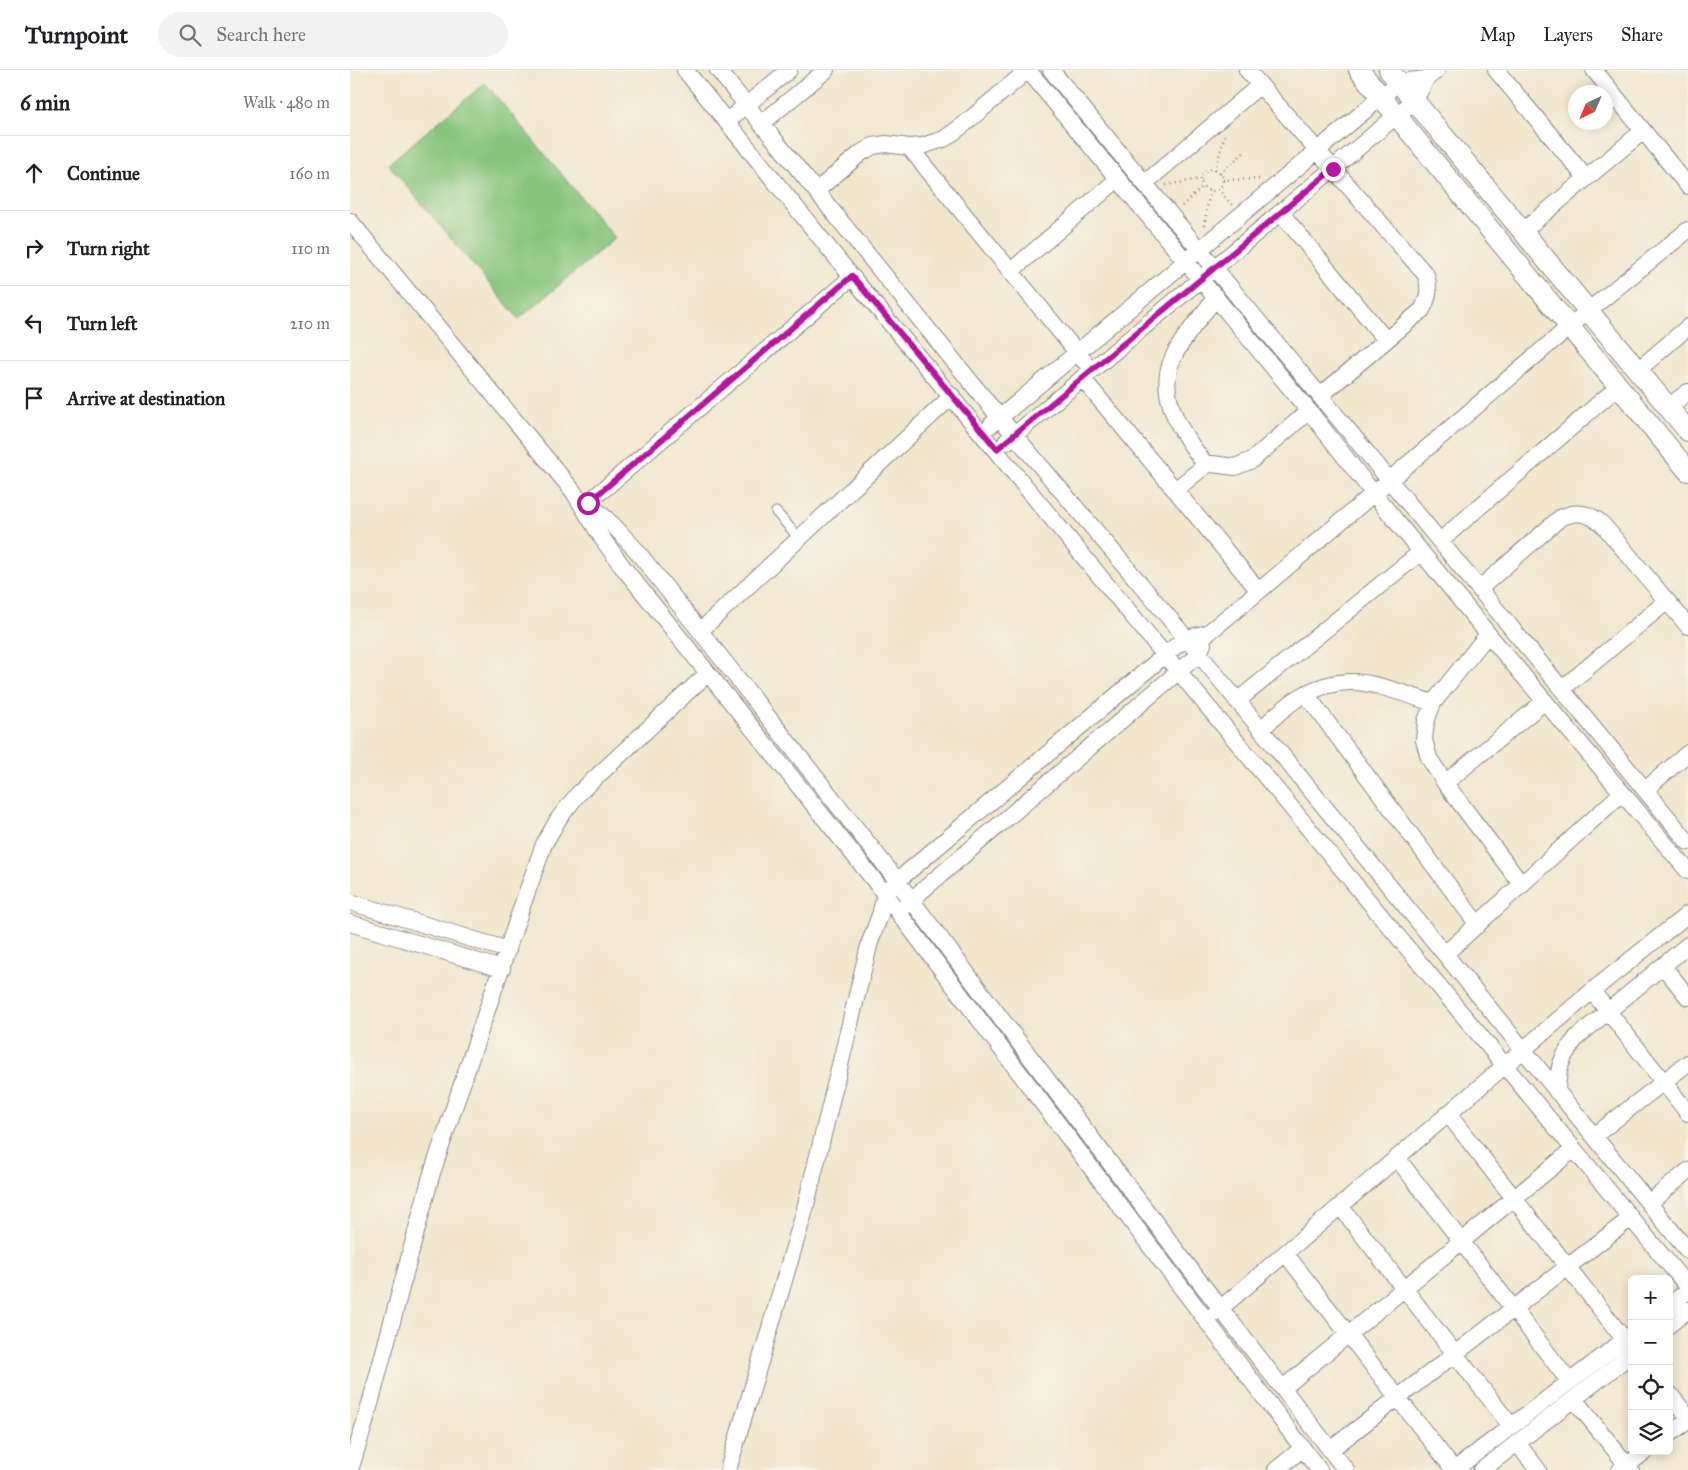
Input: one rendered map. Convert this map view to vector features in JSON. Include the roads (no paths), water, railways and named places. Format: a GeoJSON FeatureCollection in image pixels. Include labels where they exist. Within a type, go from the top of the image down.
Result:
{"type":"FeatureCollection","features":[{"type":"Feature","properties":{"kind":"street"},"geometry":{"type":"LineString","coordinates":[[685,70],[852,276],[1688,1287]]}},
{"type":"Feature","properties":{"kind":"street"},"geometry":{"type":"LineString","coordinates":[[718,70],[1000,418],[1186,638],[1688,1251]]}},
{"type":"Feature","properties":{"kind":"street"},"geometry":{"type":"LineString","coordinates":[[727,121],[789,70]]}},
{"type":"Feature","properties":{"kind":"street"},"geometry":{"type":"LineString","coordinates":[[761,124],[826,70]]}},
{"type":"Feature","properties":{"kind":"street"},"geometry":{"type":"LineString","coordinates":[[816,191],[861,153],[873,146],[886,144],[909,147],[922,146],[944,139],[1028,70],[1309,411],[1488,634],[1688,871]]}},
{"type":"Feature","properties":{"kind":"street"},"geometry":{"type":"LineString","coordinates":[[1051,70],[1688,842]]}},
{"type":"Feature","properties":{"kind":"street"},"geometry":{"type":"LineString","coordinates":[[1247,70],[1426,275],[1429,287],[1428,300],[1422,310],[1320,396]]}},
{"type":"Feature","properties":{"kind":"street"},"geometry":{"type":"LineString","coordinates":[[1359,70],[1688,471]]}},
{"type":"Feature","properties":{"kind":"street"},"geometry":{"type":"LineString","coordinates":[[1496,70],[1586,178]]}},
{"type":"Feature","properties":{"kind":"street"},"geometry":{"type":"LineString","coordinates":[[1594,70],[1688,186]]}},
{"type":"Feature","properties":{"kind":"street"},"geometry":{"type":"LineString","coordinates":[[1394,76],[1431,74]]}},
{"type":"Feature","properties":{"kind":"street"},"geometry":{"type":"LineString","coordinates":[[997,449],[1397,116],[1414,100],[1431,74]]}},
{"type":"Feature","properties":{"kind":"street"},"geometry":{"type":"LineString","coordinates":[[982,432],[1381,97],[1394,76]]}},
{"type":"Feature","properties":{"kind":"street"},"geometry":{"type":"LineString","coordinates":[[1394,76],[1688,431]]}},
{"type":"Feature","properties":{"kind":"street"},"geometry":{"type":"LineString","coordinates":[[1147,186],[1260,85]]}},
{"type":"Feature","properties":{"kind":"street"},"geometry":{"type":"LineString","coordinates":[[1522,231],[1643,131]]}},
{"type":"Feature","properties":{"kind":"street"},"geometry":{"type":"LineString","coordinates":[[909,147],[1078,352],[1087,374],[1174,490],[1259,591]]}},
{"type":"Feature","properties":{"kind":"street"},"geometry":{"type":"LineString","coordinates":[[1011,272],[1118,180]]}},
{"type":"Feature","properties":{"kind":"street"},"geometry":{"type":"LineString","coordinates":[[1280,212],[1386,340]]}},
{"type":"Feature","properties":{"kind":"street"},"geometry":{"type":"LineString","coordinates":[[350,221],[585,505],[602,538],[622,566],[885,894],[1319,1470]]}},
{"type":"Feature","properties":{"kind":"street"},"geometry":{"type":"LineString","coordinates":[[728,1470],[804,1213],[870,942],[885,894],[1166,654],[1186,638],[1208,633],[1588,311],[1688,230]]}},
{"type":"Feature","properties":{"kind":"street"},"geometry":{"type":"LineString","coordinates":[[585,505],[852,276]]}},
{"type":"Feature","properties":{"kind":"street"},"geometry":{"type":"LineString","coordinates":[[1206,465],[1188,441],[1172,409],[1168,392],[1168,376],[1171,361],[1179,347],[1216,297]]}},
{"type":"Feature","properties":{"kind":"street"},"geometry":{"type":"LineString","coordinates":[[1638,370],[1688,327]]}},
{"type":"Feature","properties":{"kind":"street"},"geometry":{"type":"LineString","coordinates":[[1440,541],[1618,386]]}},
{"type":"Feature","properties":{"kind":"street"},"geometry":{"type":"LineString","coordinates":[[1668,407],[1688,392]]}},
{"type":"Feature","properties":{"kind":"street"},"geometry":{"type":"LineString","coordinates":[[700,631],[952,396]]}},
{"type":"Feature","properties":{"kind":"street"},"geometry":{"type":"LineString","coordinates":[[1174,490],[1206,465],[1235,467],[1244,465],[1309,411]]}},
{"type":"Feature","properties":{"kind":"street"},"geometry":{"type":"LineString","coordinates":[[585,505],[613,525],[636,550],[700,631],[897,882],[1346,1470]]}},
{"type":"Feature","properties":{"kind":"street"},"geometry":{"type":"LineString","coordinates":[[1479,589],[1560,518],[1569,514],[1588,514],[1597,519],[1688,626]]}},
{"type":"Feature","properties":{"kind":"street"},"geometry":{"type":"LineString","coordinates":[[1237,701],[1421,552]]}},
{"type":"Feature","properties":{"kind":"street"},"geometry":{"type":"LineString","coordinates":[[1562,689],[1667,601]]}},
{"type":"Feature","properties":{"kind":"street"},"geometry":{"type":"LineString","coordinates":[[880,914],[897,911],[911,901],[1180,671],[1199,654],[1208,633]]}},
{"type":"Feature","properties":{"kind":"street"},"geometry":{"type":"LineString","coordinates":[[1488,634],[1433,703],[1426,721],[1424,740],[1429,758],[1445,783],[1522,885]]}},
{"type":"Feature","properties":{"kind":"street"},"geometry":{"type":"LineString","coordinates":[[350,1470],[366,1419],[431,1176],[544,844],[559,818],[578,794],[708,673]]}},
{"type":"Feature","properties":{"kind":"street"},"geometry":{"type":"LineString","coordinates":[[1261,730],[1281,709],[1323,685],[1352,682],[1380,687],[1433,703]]}},
{"type":"Feature","properties":{"kind":"street"},"geometry":{"type":"LineString","coordinates":[[1306,694],[1478,925]]}},
{"type":"Feature","properties":{"kind":"street"},"geometry":{"type":"LineString","coordinates":[[1445,783],[1544,701]]}},
{"type":"Feature","properties":{"kind":"street"},"geometry":{"type":"LineString","coordinates":[[1645,790],[1688,754]]}},
{"type":"Feature","properties":{"kind":"street"},"geometry":{"type":"LineString","coordinates":[[1445,954],[1622,793]]}},
{"type":"Feature","properties":{"kind":"street"},"geometry":{"type":"LineString","coordinates":[[350,902],[508,950]]}},
{"type":"Feature","properties":{"kind":"street"},"geometry":{"type":"LineString","coordinates":[[1206,1320],[1592,991],[1688,914]]}},
{"type":"Feature","properties":{"kind":"street"},"geometry":{"type":"LineString","coordinates":[[350,922],[502,969]]}},
{"type":"Feature","properties":{"kind":"street"},"geometry":{"type":"LineString","coordinates":[[1557,1092],[1558,1072],[1564,1053],[1577,1037],[1688,944]]}},
{"type":"Feature","properties":{"kind":"street"},"geometry":{"type":"LineString","coordinates":[[1663,966],[1688,997]]}},
{"type":"Feature","properties":{"kind":"street"},"geometry":{"type":"LineString","coordinates":[[1592,991],[1688,1113]]}},
{"type":"Feature","properties":{"kind":"street"},"geometry":{"type":"LineString","coordinates":[[1594,1136],[1688,1063]]}},
{"type":"Feature","properties":{"kind":"street"},"geometry":{"type":"LineString","coordinates":[[1448,1114],[1628,1341]]}},
{"type":"Feature","properties":{"kind":"street"},"geometry":{"type":"LineString","coordinates":[[1283,1388],[1574,1149]]}},
{"type":"Feature","properties":{"kind":"street"},"geometry":{"type":"LineString","coordinates":[[1397,1158],[1570,1381]]}},
{"type":"Feature","properties":{"kind":"street"},"geometry":{"type":"LineString","coordinates":[[1649,1203],[1688,1171]]}},
{"type":"Feature","properties":{"kind":"street"},"geometry":{"type":"LineString","coordinates":[[1340,1206],[1511,1426]]}},
{"type":"Feature","properties":{"kind":"street"},"geometry":{"type":"LineString","coordinates":[[1330,1450],[1631,1218]]}},
{"type":"Feature","properties":{"kind":"street"},"geometry":{"type":"LineString","coordinates":[[1285,1253],[1454,1470],[1570,1381],[1628,1343]]}},
{"type":"Feature","properties":{"kind":"street"},"geometry":{"type":"LineString","coordinates":[[1673,1302],[1688,1291]]}},
{"type":"Feature","properties":{"kind":"street"},"geometry":{"type":"LineString","coordinates":[[1673,1322],[1688,1310]]}},
{"type":"Feature","properties":{"kind":"street"},"geometry":{"type":"LineString","coordinates":[[1482,1470],[1574,1399],[1628,1343]]}},
{"type":"Feature","properties":{"kind":"street"},"geometry":{"type":"LineString","coordinates":[[1673,1398],[1688,1419],[1673,1431]]}},
{"type":"Feature","properties":{"kind":"street"},"geometry":{"type":"LineString","coordinates":[[1574,1399],[1626,1468],[1641,1455]]}},
{"type":"Feature","properties":{"kind":"street"},"geometry":{"type":"LineString","coordinates":[[1517,1443],[1538,1470]]}},
{"type":"Feature","properties":{"kind":"street"},"geometry":{"type":"LineString","coordinates":[[1276,1470],[1303,1448]]}},
{"type":"Feature","properties":{"kind":"lane"},"geometry":{"type":"LineString","coordinates":[[776,512],[800,538]]}}]}
